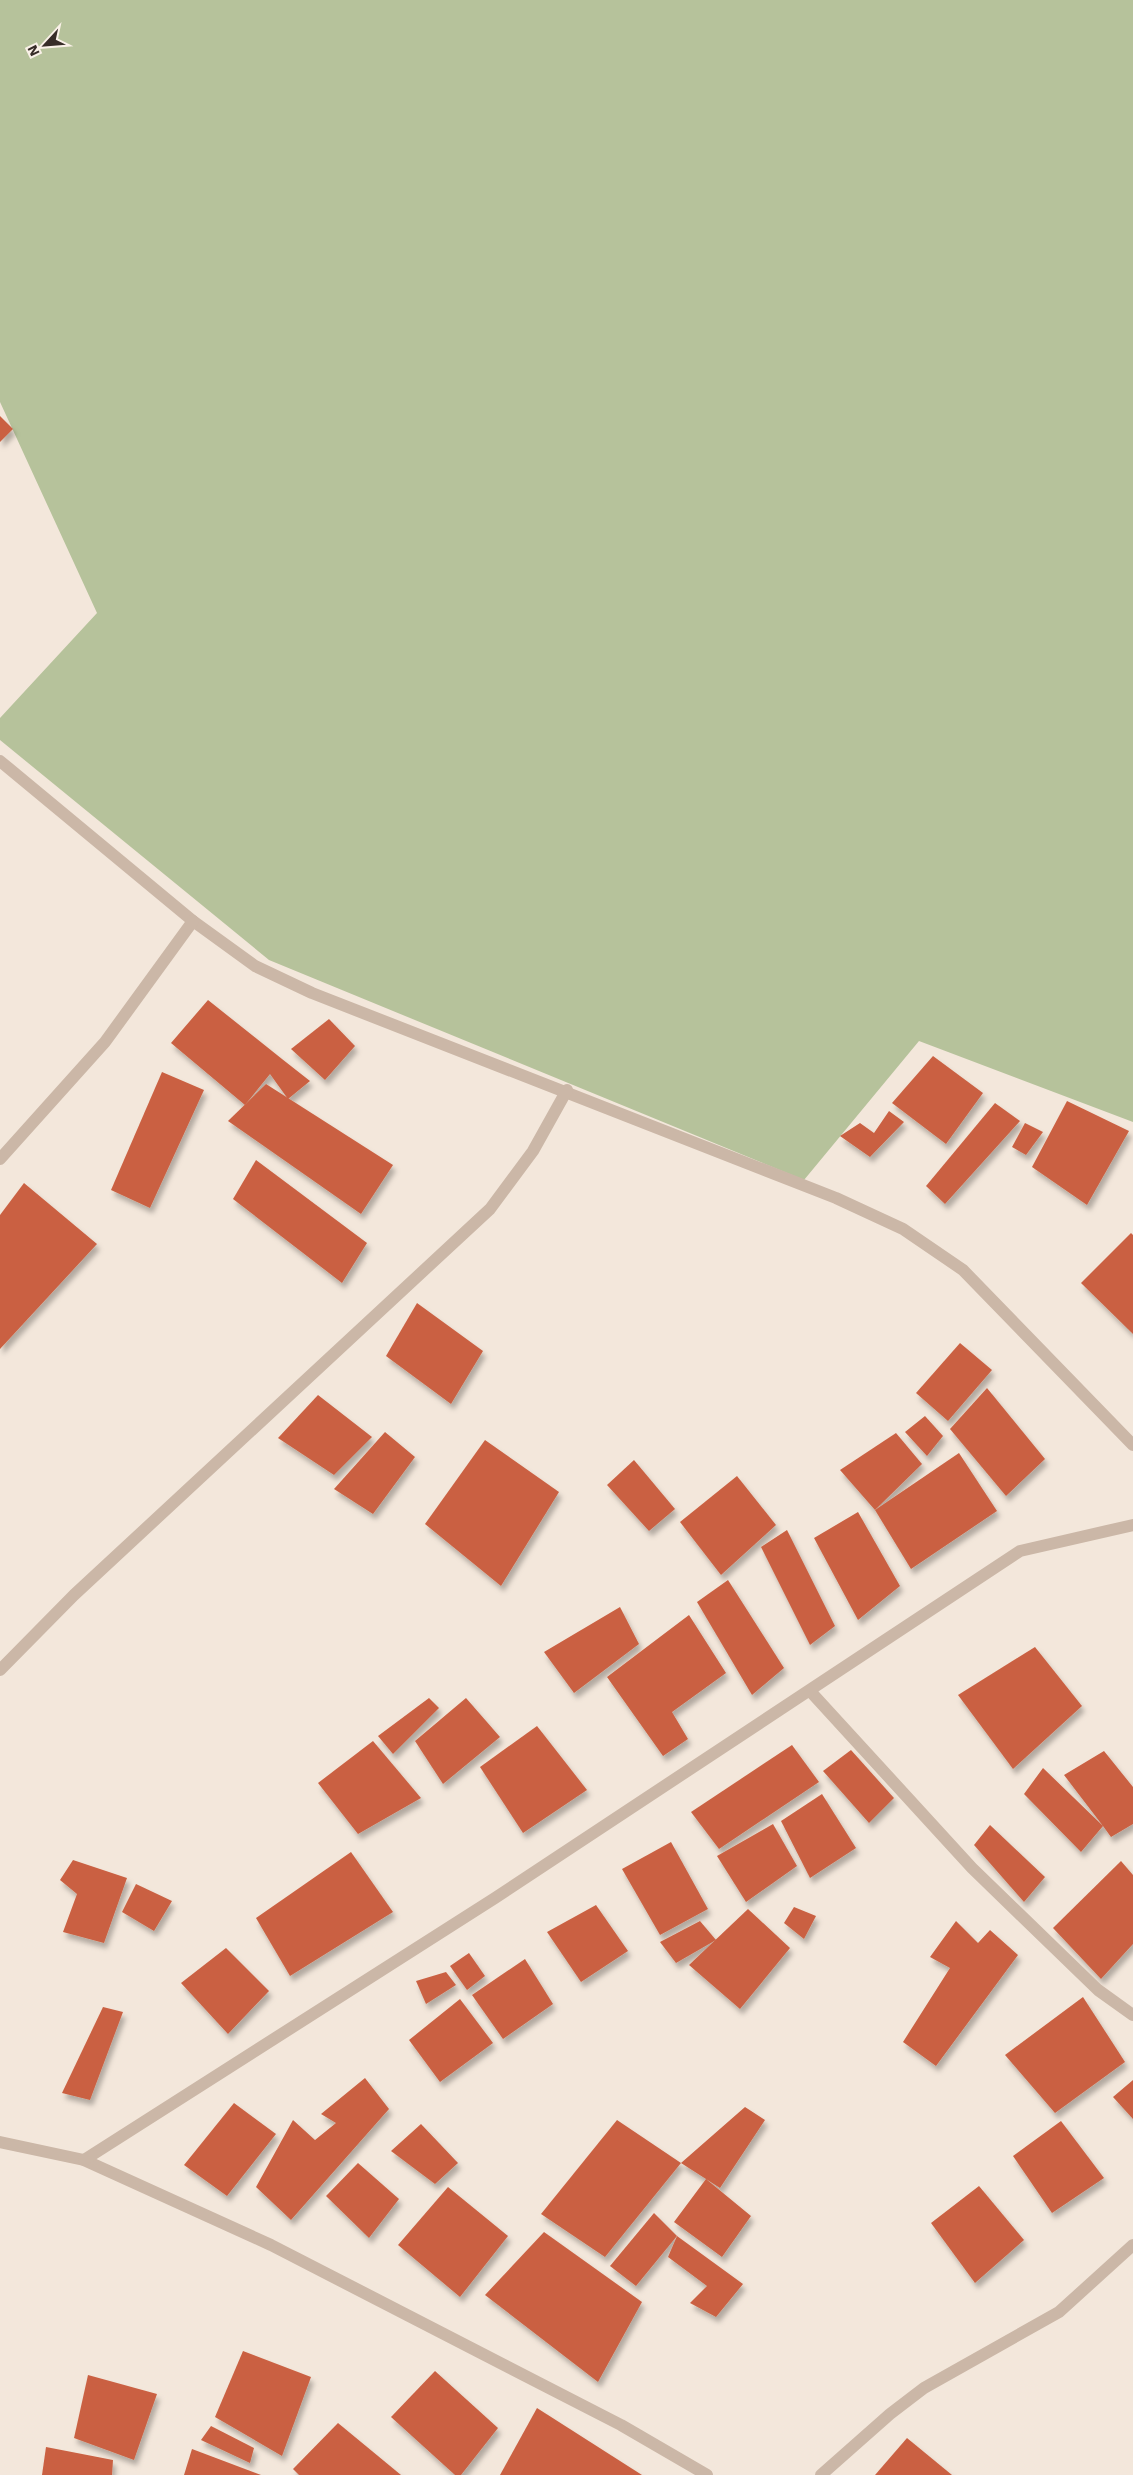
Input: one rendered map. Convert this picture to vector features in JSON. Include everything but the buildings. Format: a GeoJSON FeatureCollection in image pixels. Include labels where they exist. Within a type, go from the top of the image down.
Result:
{"type":"FeatureCollection","features":[{"type":"Feature","properties":{"kind":"street"},"geometry":{"type":"LineString","coordinates":[[0,761],[193,921],[255,966],[280,979],[567,1090],[836,1198],[903,1229],[963,1270],[1133,1445]]}},
{"type":"Feature","properties":{"kind":"street"},"geometry":{"type":"LineString","coordinates":[[0,1159],[104,1042],[193,921]]}},
{"type":"Feature","properties":{"kind":"street"},"geometry":{"type":"LineString","coordinates":[[0,1670],[74,1595],[490,1209],[533,1151],[567,1090]]}},
{"type":"Feature","properties":{"kind":"street"},"geometry":{"type":"LineString","coordinates":[[84,2160],[495,1898],[1020,1551],[1133,1525]]}},
{"type":"Feature","properties":{"kind":"street"},"geometry":{"type":"LineString","coordinates":[[810,1691],[972,1868],[1098,1990],[1133,2015]]}},
{"type":"Feature","properties":{"kind":"street"},"geometry":{"type":"LineString","coordinates":[[0,2142],[84,2160],[271,2245],[621,2425],[707,2475]]}},
{"type":"Feature","properties":{"kind":"street"},"geometry":{"type":"LineString","coordinates":[[821,2475],[890,2414],[924,2388],[1058,2312],[1133,2245]]}},
{"type":"Feature","properties":{"kind":"green space"},"geometry":{"type":"Polygon","coordinates":[[[0,0],[1133,0],[1133,1122],[919,1041],[804,1180],[269,960],[0,740],[0,718],[97,613],[0,402],[0,0]]]}}]}
